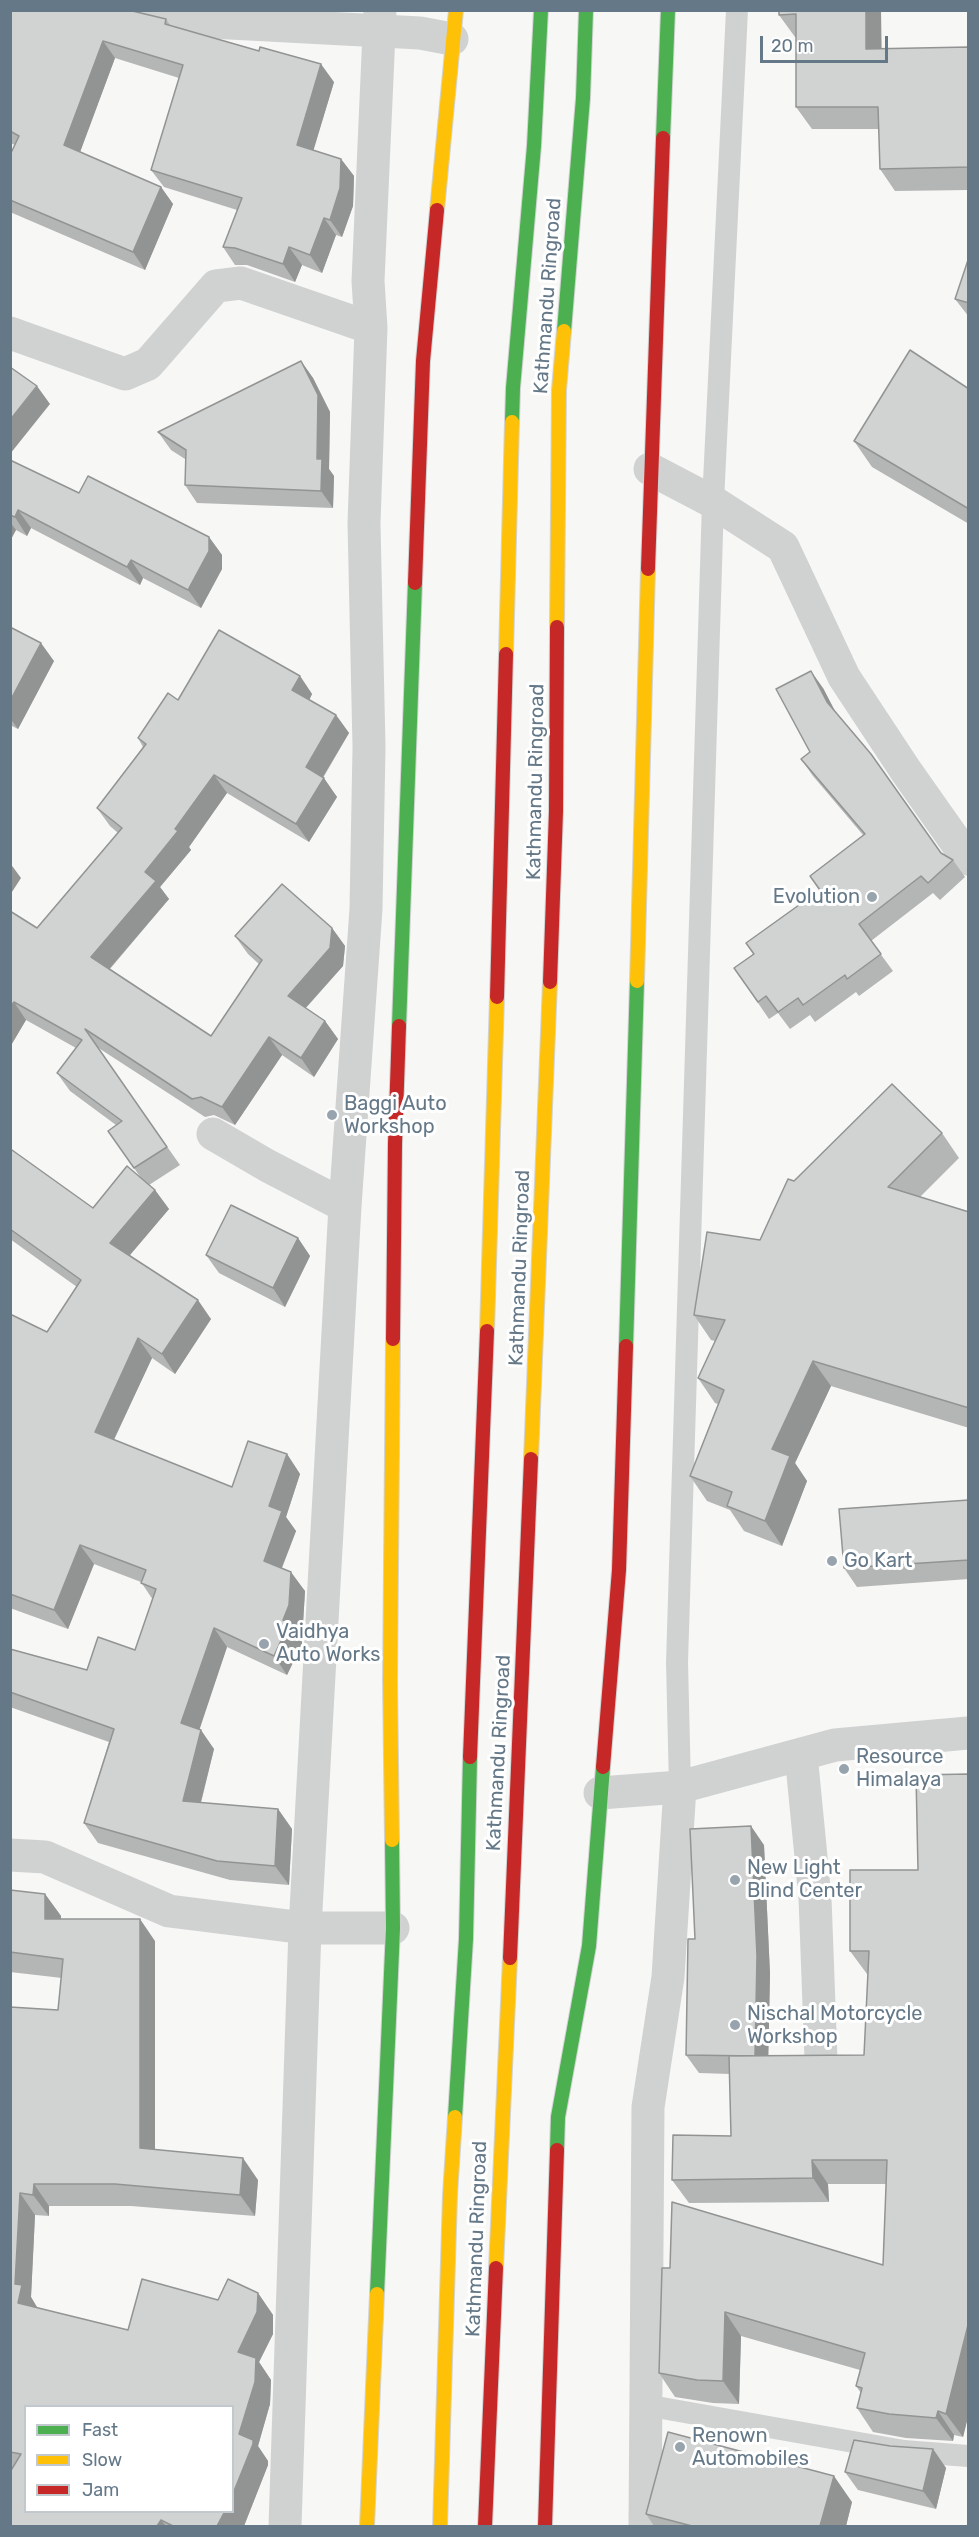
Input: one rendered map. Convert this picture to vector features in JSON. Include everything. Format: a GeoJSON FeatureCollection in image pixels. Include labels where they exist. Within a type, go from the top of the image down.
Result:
{"type":"FeatureCollection","features":[{"type":"Feature","properties":{"kind":"main road","name":"Kathmandu Ringroad"},"geometry":{"type":"LineString","coordinates":[[440,2526],[450,2195],[466,1939],[467,1819],[492,1202],[513,388],[534,146],[541,10]]}},
{"type":"Feature","properties":{"kind":"main road","name":"Kathmandu Ringroad"},"geometry":{"type":"LineString","coordinates":[[484,2526],[538,1315],[556,811],[559,390],[583,98],[586,10]]}},
{"type":"Feature","properties":{"kind":"main road"},"geometry":{"type":"LineString","coordinates":[[545,2526],[558,2117],[589,1946],[619,1570],[646,700],[650,469],[668,10]]}},
{"type":"Feature","properties":{"kind":"main road"},"geometry":{"type":"LineString","coordinates":[[367,2526],[393,1928],[390,1680],[395,1144],[423,362],[454,25]]}},
{"type":"Feature","properties":{"kind":"street"},"geometry":{"type":"LineString","coordinates":[[145,10],[192,21],[380,21],[420,33],[454,25]]}},
{"type":"Feature","properties":{"kind":"street"},"geometry":{"type":"LineString","coordinates":[[285,2526],[305,1928],[345,1206],[366,909],[369,747],[364,523],[371,328],[368,281],[380,21]]}},
{"type":"Feature","properties":{"kind":"street"},"geometry":{"type":"LineString","coordinates":[[10,333],[125,374],[148,364],[216,286],[241,283],[371,328]]}},
{"type":"Feature","properties":{"kind":"street"},"geometry":{"type":"LineString","coordinates":[[650,469],[713,502],[783,547],[844,677],[906,771],[969,859]]}},
{"type":"Feature","properties":{"kind":"street"},"geometry":{"type":"LineString","coordinates":[[213,1134],[345,1206]]}},
{"type":"Feature","properties":{"kind":"street"},"geometry":{"type":"LineString","coordinates":[[600,1793],[680,1787],[835,1745],[969,1733]]}},
{"type":"Feature","properties":{"kind":"street"},"geometry":{"type":"LineString","coordinates":[[801,1754],[815,1898],[821,2059]]}},
{"type":"Feature","properties":{"kind":"street"},"geometry":{"type":"LineString","coordinates":[[645,2526],[648,2107],[668,1977],[680,1787]]}},
{"type":"Feature","properties":{"kind":"street"},"geometry":{"type":"LineString","coordinates":[[10,1855],[45,1857],[169,1911],[305,1928],[393,1928]]}},
{"type":"Feature","properties":{"kind":"lane"},"geometry":{"type":"LineString","coordinates":[[680,1787],[677,1662],[713,502],[737,10]]}},
{"type":"Feature","properties":{"kind":"lane"},"geometry":{"type":"LineString","coordinates":[[645,2405],[904,2451],[969,2456]]}},
{"type":"Feature","properties":{"kind":"building"},"geometry":{"type":"Polygon","coordinates":[[[10,10],[128,10],[166,19],[165,24],[259,51],[260,47],[321,64],[297,145],[341,159],[340,188],[330,220],[324,218],[310,255],[289,247],[283,264],[235,248],[223,247],[242,198],[151,170],[183,65],[103,41],[64,145],[161,187],[133,252],[10,200],[10,155],[19,136],[10,131],[10,10]]]}},
{"type":"Feature","properties":{"kind":"building"},"geometry":{"type":"Polygon","coordinates":[[[779,10],[866,10],[866,49],[969,47],[969,167],[880,169],[878,107],[796,107],[796,14],[779,15],[779,10]]]}},
{"type":"Feature","properties":{"kind":"building"},"geometry":{"type":"Polygon","coordinates":[[[969,257],[969,303],[955,299],[969,257]]]}},
{"type":"Feature","properties":{"kind":"building"},"geometry":{"type":"Polygon","coordinates":[[[910,350],[969,389],[969,509],[854,441],[910,350]]]}},
{"type":"Feature","properties":{"kind":"building"},"geometry":{"type":"Polygon","coordinates":[[[301,361],[318,395],[317,459],[322,459],[321,491],[185,485],[186,450],[158,432],[301,361]]]}},
{"type":"Feature","properties":{"kind":"building"},"geometry":{"type":"Polygon","coordinates":[[[10,367],[37,386],[10,420],[10,367]]]}},
{"type":"Feature","properties":{"kind":"building"},"geometry":{"type":"Polygon","coordinates":[[[10,460],[79,493],[88,476],[209,537],[209,551],[188,590],[131,560],[127,567],[18,510],[15,517],[10,515],[10,460]]]}},
{"type":"Feature","properties":{"kind":"building"},"geometry":{"type":"Polygon","coordinates":[[[10,627],[41,643],[10,701],[10,627]]]}},
{"type":"Feature","properties":{"kind":"building"},"geometry":{"type":"Polygon","coordinates":[[[219,630],[300,676],[292,690],[336,715],[306,767],[324,778],[296,824],[214,775],[175,829],[178,831],[145,872],[156,881],[91,957],[211,1036],[262,960],[235,936],[282,884],[332,928],[330,948],[288,996],[325,1021],[301,1058],[269,1037],[222,1107],[201,1097],[192,1099],[85,1029],[167,1147],[134,1168],[108,1131],[122,1121],[57,1073],[82,1040],[14,1002],[10,1007],[10,911],[37,928],[122,828],[97,808],[146,744],[138,738],[168,693],[178,700],[219,630]]]}},
{"type":"Feature","properties":{"kind":"building"},"geometry":{"type":"Polygon","coordinates":[[[811,671],[827,702],[871,754],[941,853],[953,860],[928,883],[921,876],[859,924],[881,954],[847,979],[845,975],[803,1005],[798,998],[778,1012],[766,996],[758,1002],[734,968],[754,954],[746,943],[820,890],[810,876],[865,834],[801,759],[810,752],[776,689],[811,671]]]}},
{"type":"Feature","properties":{"kind":"building"},"geometry":{"type":"Polygon","coordinates":[[[892,1084],[942,1133],[888,1187],[969,1212],[969,1408],[813,1361],[772,1449],[790,1456],[765,1521],[727,1506],[732,1492],[690,1476],[724,1390],[698,1378],[725,1320],[694,1315],[707,1232],[760,1240],[788,1179],[794,1181],[892,1084]]]}},
{"type":"Feature","properties":{"kind":"building"},"geometry":{"type":"Polygon","coordinates":[[[12,1150],[93,1208],[127,1166],[155,1190],[110,1243],[198,1300],[162,1354],[138,1338],[95,1432],[232,1487],[248,1441],[287,1454],[269,1506],[282,1511],[264,1561],[291,1572],[289,1605],[283,1620],[288,1622],[288,1625],[274,1656],[214,1628],[181,1723],[201,1730],[183,1801],[278,1809],[275,1866],[217,1861],[84,1823],[114,1729],[10,1692],[10,1649],[87,1670],[98,1637],[135,1650],[156,1589],[141,1583],[146,1570],[80,1545],[54,1610],[10,1594],[10,1314],[47,1332],[81,1280],[10,1229],[10,1153],[12,1150]]]}},
{"type":"Feature","properties":{"kind":"building"},"geometry":{"type":"Polygon","coordinates":[[[231,1205],[298,1238],[273,1288],[206,1255],[231,1205]]]}},
{"type":"Feature","properties":{"kind":"building"},"geometry":{"type":"Polygon","coordinates":[[[969,1500],[969,1560],[844,1568],[839,1509],[969,1500]]]}},
{"type":"Feature","properties":{"kind":"building"},"geometry":{"type":"Polygon","coordinates":[[[969,1774],[969,2321],[946,2414],[938,2411],[936,2418],[889,2414],[857,2408],[862,2388],[856,2386],[865,2353],[725,2312],[723,2381],[697,2380],[659,2373],[662,2268],[670,2268],[672,2202],[883,2265],[887,2160],[812,2160],[813,2178],[672,2180],[673,2135],[731,2136],[729,2056],[864,2055],[869,1951],[850,1951],[850,1870],[918,1870],[916,1775],[969,1774]]]}},
{"type":"Feature","properties":{"kind":"building"},"geometry":{"type":"Polygon","coordinates":[[[751,1826],[757,1956],[755,2056],[686,2055],[688,1939],[695,1939],[690,1829],[751,1826]]]}},
{"type":"Feature","properties":{"kind":"building"},"geometry":{"type":"Polygon","coordinates":[[[10,1890],[45,1894],[45,1919],[140,1919],[140,2148],[243,2158],[240,2195],[115,2184],[34,2184],[33,2195],[20,2193],[15,2284],[22,2285],[18,2303],[128,2330],[142,2279],[218,2300],[228,2279],[258,2293],[257,2312],[238,2352],[256,2358],[255,2382],[239,2434],[253,2440],[253,2444],[234,2491],[234,2405],[24,2405],[24,2513],[224,2513],[217,2526],[173,2526],[161,2520],[157,2526],[10,2526],[10,2472],[21,2454],[10,2452],[10,2007],[58,2010],[63,1959],[10,1952],[10,1890]]]}},
{"type":"Feature","properties":{"kind":"building"},"geometry":{"type":"Polygon","coordinates":[[[668,2432],[834,2476],[820,2526],[692,2526],[646,2514],[668,2432]]]}},
{"type":"Feature","properties":{"kind":"building"},"geometry":{"type":"Polygon","coordinates":[[[854,2440],[890,2446],[933,2449],[923,2491],[845,2472],[854,2440]]]}},
{"type":"Feature","properties":{"kind":"traffic: fast"},"geometry":{"type":"LineString","coordinates":[[512,422],[534,146],[541,10]]}},
{"type":"Feature","properties":{"kind":"traffic: fast"},"geometry":{"type":"LineString","coordinates":[[564,331],[583,98],[586,10]]}},
{"type":"Feature","properties":{"kind":"traffic: fast"},"geometry":{"type":"LineString","coordinates":[[663,138],[668,10]]}},
{"type":"Feature","properties":{"kind":"traffic: fast"},"geometry":{"type":"LineString","coordinates":[[399,1026],[415,583]]}},
{"type":"Feature","properties":{"kind":"traffic: fast"},"geometry":{"type":"LineString","coordinates":[[626,1346],[637,981]]}},
{"type":"Feature","properties":{"kind":"traffic: fast"},"geometry":{"type":"LineString","coordinates":[[455,2117],[466,1939],[470,1757]]}},
{"type":"Feature","properties":{"kind":"traffic: fast"},"geometry":{"type":"LineString","coordinates":[[557,2150],[558,2117],[589,1946],[603,1767]]}},
{"type":"Feature","properties":{"kind":"traffic: fast"},"geometry":{"type":"LineString","coordinates":[[377,2294],[393,1928],[392,1840]]}},
{"type":"Feature","properties":{"kind":"traffic: slow"},"geometry":{"type":"LineString","coordinates":[[437,210],[456,10]]}},
{"type":"Feature","properties":{"kind":"traffic: slow"},"geometry":{"type":"LineString","coordinates":[[557,627],[559,390],[564,331]]}},
{"type":"Feature","properties":{"kind":"traffic: slow"},"geometry":{"type":"LineString","coordinates":[[506,654],[512,422]]}},
{"type":"Feature","properties":{"kind":"traffic: slow"},"geometry":{"type":"LineString","coordinates":[[637,981],[648,569]]}},
{"type":"Feature","properties":{"kind":"traffic: slow"},"geometry":{"type":"LineString","coordinates":[[531,1459],[550,982]]}},
{"type":"Feature","properties":{"kind":"traffic: slow"},"geometry":{"type":"LineString","coordinates":[[487,1331],[497,997]]}},
{"type":"Feature","properties":{"kind":"traffic: slow"},"geometry":{"type":"LineString","coordinates":[[392,1840],[390,1680],[393,1339]]}},
{"type":"Feature","properties":{"kind":"traffic: slow"},"geometry":{"type":"LineString","coordinates":[[496,2268],[510,1958]]}},
{"type":"Feature","properties":{"kind":"traffic: slow"},"geometry":{"type":"LineString","coordinates":[[440,2526],[450,2195],[455,2117]]}},
{"type":"Feature","properties":{"kind":"traffic: slow"},"geometry":{"type":"LineString","coordinates":[[367,2526],[377,2294]]}},
{"type":"Feature","properties":{"kind":"traffic: jam"},"geometry":{"type":"LineString","coordinates":[[648,569],[663,138]]}},
{"type":"Feature","properties":{"kind":"traffic: jam"},"geometry":{"type":"LineString","coordinates":[[415,583],[423,361],[437,210]]}},
{"type":"Feature","properties":{"kind":"traffic: jam"},"geometry":{"type":"LineString","coordinates":[[550,982],[556,811],[557,627]]}},
{"type":"Feature","properties":{"kind":"traffic: jam"},"geometry":{"type":"LineString","coordinates":[[497,997],[506,654]]}},
{"type":"Feature","properties":{"kind":"traffic: jam"},"geometry":{"type":"LineString","coordinates":[[393,1339],[399,1026]]}},
{"type":"Feature","properties":{"kind":"traffic: jam"},"geometry":{"type":"LineString","coordinates":[[470,1757],[487,1331]]}},
{"type":"Feature","properties":{"kind":"traffic: jam"},"geometry":{"type":"LineString","coordinates":[[603,1767],[619,1570],[626,1346]]}},
{"type":"Feature","properties":{"kind":"traffic: jam"},"geometry":{"type":"LineString","coordinates":[[510,1958],[531,1459]]}},
{"type":"Feature","properties":{"kind":"traffic: jam"},"geometry":{"type":"LineString","coordinates":[[545,2526],[557,2150]]}},
{"type":"Feature","properties":{"kind":"traffic: jam"},"geometry":{"type":"LineString","coordinates":[[485,2526],[496,2268]]}},
{"type":"Feature","properties":{"kind":"place","name":"Evolution"},"geometry":{"type":"Point","coordinates":[872,897]}},
{"type":"Feature","properties":{"kind":"place","name":"Baggi Auto Workshop"},"geometry":{"type":"Point","coordinates":[332,1115]}},
{"type":"Feature","properties":{"kind":"place","name":"Go Kart"},"geometry":{"type":"Point","coordinates":[832,1561]}},
{"type":"Feature","properties":{"kind":"place","name":"Vaidhya Auto Works"},"geometry":{"type":"Point","coordinates":[264,1644]}},
{"type":"Feature","properties":{"kind":"place","name":"Resource Himalaya"},"geometry":{"type":"Point","coordinates":[844,1769]}},
{"type":"Feature","properties":{"kind":"place","name":"New Light Blind Center"},"geometry":{"type":"Point","coordinates":[735,1880]}},
{"type":"Feature","properties":{"kind":"place","name":"Nischal Motorcycle Workshop"},"geometry":{"type":"Point","coordinates":[735,2025]}},
{"type":"Feature","properties":{"kind":"place","name":"Renown Automobiles"},"geometry":{"type":"Point","coordinates":[680,2447]}}]}
